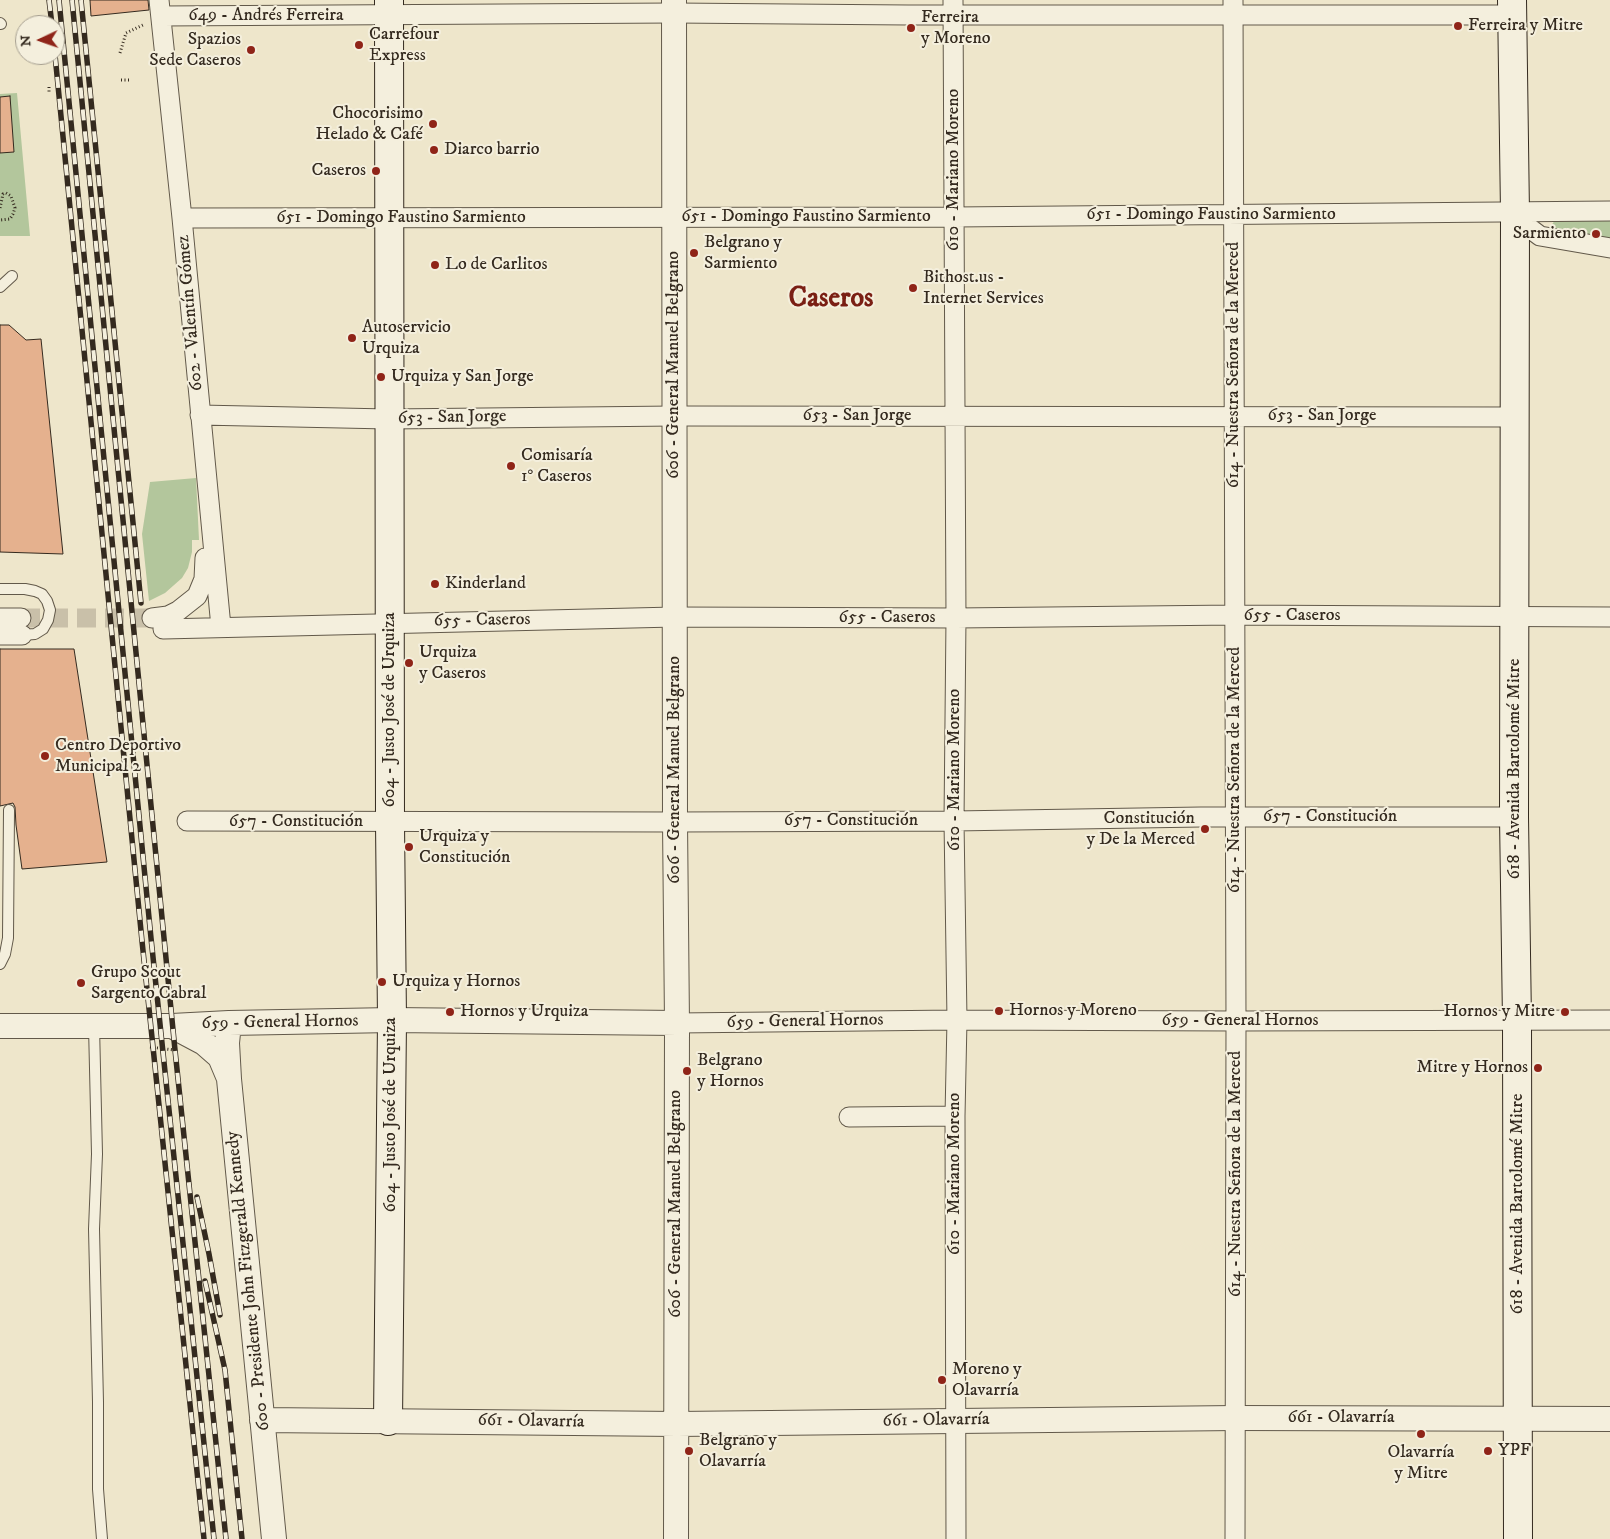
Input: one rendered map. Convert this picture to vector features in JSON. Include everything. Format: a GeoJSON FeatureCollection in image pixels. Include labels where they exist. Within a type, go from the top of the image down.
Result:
{"type":"FeatureCollection","features":[{"type":"Feature","properties":{"kind":"main road","name":"604 - Justo José de Urquiza"},"geometry":{"type":"LineString","coordinates":[[388,8],[388,419],[392,1020],[388,1421]]}},
{"type":"Feature","properties":{"kind":"main road","name":"618 - Avenida Bartolomé Mitre"},"geometry":{"type":"LineString","coordinates":[[1512,8],[1515,213],[1514,817],[1517,1020],[1518,1539]]}},
{"type":"Feature","properties":{"kind":"street","name":"649 - Andrés Ferreira"},"geometry":{"type":"LineString","coordinates":[[160,8],[674,6],[1512,8]]}},
{"type":"Feature","properties":{"kind":"street","name":"606 - General Manuel Belgrano"},"geometry":{"type":"LineString","coordinates":[[674,6],[677,1023],[676,1539]]}},
{"type":"Feature","properties":{"kind":"street","name":"610 - Mariano Moreno"},"geometry":{"type":"LineString","coordinates":[[953,7],[956,618],[954,821],[956,1539]]}},
{"type":"Feature","properties":{"kind":"street","name":"614 - Nuestra Señora de la Merced"},"geometry":{"type":"LineString","coordinates":[[1233,7],[1236,1021],[1235,1539]]}},
{"type":"Feature","properties":{"kind":"street","name":"602 - Valentín Gómez"},"geometry":{"type":"LineString","coordinates":[[160,8],[182,218],[220,627]]}},
{"type":"Feature","properties":{"kind":"street","name":"651 - Domingo Faustino Sarmiento"},"geometry":{"type":"LineString","coordinates":[[182,218],[954,217],[1610,211]]}},
{"type":"Feature","properties":{"kind":"street"},"geometry":{"type":"LineString","coordinates":[[1515,213],[1528,227],[1540,236],[1610,248]]}},
{"type":"Feature","properties":{"kind":"street","name":"653 - San Jorge"},"geometry":{"type":"LineString","coordinates":[[200,415],[388,419],[675,416],[1515,417]]}},
{"type":"Feature","properties":{"kind":"street","name":"655 - Caseros"},"geometry":{"type":"LineString","coordinates":[[208,496],[202,588],[197,596],[178,611],[158,623],[220,627],[675,617],[956,618],[1235,615],[1610,617]]}},
{"type":"Feature","properties":{"kind":"street"},"geometry":{"type":"LineString","coordinates":[[0,618],[22,626]]}},
{"type":"Feature","properties":{"kind":"street"},"geometry":{"type":"LineString","coordinates":[[0,635],[22,626]]}},
{"type":"Feature","properties":{"kind":"street","name":"657 - Constitución"},"geometry":{"type":"LineString","coordinates":[[187,821],[675,822],[1234,817],[1514,817]]}},
{"type":"Feature","properties":{"kind":"street","name":"659 - General Hornos"},"geometry":{"type":"LineString","coordinates":[[0,1026],[172,1026],[392,1020],[677,1023],[956,1020],[1610,1020]]}},
{"type":"Feature","properties":{"kind":"street","name":"600 - Presidente John Fitzgerald Kennedy"},"geometry":{"type":"LineString","coordinates":[[229,1023],[227,1044],[229,1079],[274,1539]]}},
{"type":"Feature","properties":{"kind":"street"},"geometry":{"type":"LineString","coordinates":[[172,1026],[204,1043],[220,1057],[229,1079]]}},
{"type":"Feature","properties":{"kind":"street"},"geometry":{"type":"LineString","coordinates":[[849,1117],[955,1116]]}},
{"type":"Feature","properties":{"kind":"street","name":"661 - Olavarría"},"geometry":{"type":"LineString","coordinates":[[262,1420],[677,1424],[1236,1418],[1610,1419]]}},
{"type":"Feature","properties":{"kind":"lane"},"geometry":{"type":"LineString","coordinates":[[0,287],[12,276]]}},
{"type":"Feature","properties":{"kind":"lane"},"geometry":{"type":"LineString","coordinates":[[0,589],[35,591],[42,594],[47,600],[50,610],[48,620],[43,629],[35,634],[22,626]]}},
{"type":"Feature","properties":{"kind":"lane"},"geometry":{"type":"LineString","coordinates":[[0,964],[5,954],[8,938],[8,810]]}},
{"type":"Feature","properties":{"kind":"lane"},"geometry":{"type":"LineString","coordinates":[[94,1026],[97,1154],[94,1229],[98,1489],[102,1539]]}},
{"type":"Feature","properties":{"kind":"path"},"geometry":{"type":"LineString","coordinates":[[120,52],[126,33],[160,8]]}},
{"type":"Feature","properties":{"kind":"path"},"geometry":{"type":"LineString","coordinates":[[121,80],[129,80]]}},
{"type":"Feature","properties":{"kind":"path"},"geometry":{"type":"LineString","coordinates":[[49,87],[49,93]]}},
{"type":"Feature","properties":{"kind":"path"},"geometry":{"type":"LineString","coordinates":[[0,208],[3,194],[6,193],[12,196],[15,208],[13,214],[10,219],[0,220]]}},
{"type":"Feature","properties":{"kind":"green space"},"geometry":{"type":"Polygon","coordinates":[[[17,93],[30,236],[0,236],[0,94],[17,93]]]}},
{"type":"Feature","properties":{"kind":"green space"},"geometry":{"type":"Polygon","coordinates":[[[1610,219],[1610,240],[1554,230],[1551,226],[1555,220],[1610,219]]]}},
{"type":"Feature","properties":{"kind":"green space"},"geometry":{"type":"Polygon","coordinates":[[[196,478],[199,540],[192,540],[192,552],[188,568],[182,578],[165,593],[149,601],[142,534],[150,482],[196,478]]]}},
{"type":"Feature","properties":{"kind":"building"},"geometry":{"type":"Polygon","coordinates":[[[90,0],[148,0],[149,10],[91,16],[90,0]]]}},
{"type":"Feature","properties":{"kind":"building"},"geometry":{"type":"Polygon","coordinates":[[[10,96],[14,152],[0,153],[0,97],[10,96]]]}},
{"type":"Feature","properties":{"kind":"building"},"geometry":{"type":"Polygon","coordinates":[[[0,325],[9,325],[26,340],[41,339],[63,554],[0,552],[0,325]]]}},
{"type":"Feature","properties":{"kind":"building","name":"Centro Deportivo Municipal 2"},"geometry":{"type":"Polygon","coordinates":[[[0,649],[74,649],[107,862],[22,869],[15,807],[13,803],[0,806],[0,649]]]}},
{"type":"Feature","properties":{"kind":"tunnel"},"geometry":{"type":"LineString","coordinates":[[21,618],[152,618]]}},
{"type":"Feature","properties":{"kind":"railway"},"geometry":{"type":"LineString","coordinates":[[49,0],[51,15]]}},
{"type":"Feature","properties":{"kind":"railway"},"geometry":{"type":"LineString","coordinates":[[59,0],[151,938],[214,1539]]}},
{"type":"Feature","properties":{"kind":"railway"},"geometry":{"type":"LineString","coordinates":[[72,0],[175,1050],[226,1539]]}},
{"type":"Feature","properties":{"kind":"railway"},"geometry":{"type":"LineString","coordinates":[[81,0],[141,603]]}},
{"type":"Feature","properties":{"kind":"railway"},"geometry":{"type":"LineString","coordinates":[[56,65],[142,941],[204,1539]]}},
{"type":"Feature","properties":{"kind":"railway"},"geometry":{"type":"LineString","coordinates":[[197,1197],[220,1315]]}},
{"type":"Feature","properties":{"kind":"railway"},"geometry":{"type":"LineString","coordinates":[[205,1281],[225,1370],[242,1539]]}},
{"type":"Feature","properties":{"kind":"place","name":"Ferreira y Mitre"},"geometry":{"type":"Point","coordinates":[1458,26]}},
{"type":"Feature","properties":{"kind":"place","name":"Ferreira y Moreno"},"geometry":{"type":"Point","coordinates":[911,28]}},
{"type":"Feature","properties":{"kind":"place","name":"Carrefour Express"},"geometry":{"type":"Point","coordinates":[359,45]}},
{"type":"Feature","properties":{"kind":"place","name":"Spazios Sede Caseros"},"geometry":{"type":"Point","coordinates":[251,50]}},
{"type":"Feature","properties":{"kind":"place","name":"Chocorisimo Helado & Café"},"geometry":{"type":"Point","coordinates":[433,124]}},
{"type":"Feature","properties":{"kind":"place","name":"Diarco barrio"},"geometry":{"type":"Point","coordinates":[434,150]}},
{"type":"Feature","properties":{"kind":"place","name":"Caseros"},"geometry":{"type":"Point","coordinates":[376,171]}},
{"type":"Feature","properties":{"kind":"place","name":"Sarmiento"},"geometry":{"type":"Point","coordinates":[1596,234]}},
{"type":"Feature","properties":{"kind":"place","name":"Belgrano y Sarmiento"},"geometry":{"type":"Point","coordinates":[694,253]}},
{"type":"Feature","properties":{"kind":"place","name":"Lo de Carlitos"},"geometry":{"type":"Point","coordinates":[435,265]}},
{"type":"Feature","properties":{"kind":"place","name":"Bithost.us - Internet Services"},"geometry":{"type":"Point","coordinates":[913,288]}},
{"type":"Feature","properties":{"kind":"place","name":"Autoservicio Urquiza"},"geometry":{"type":"Point","coordinates":[352,338]}},
{"type":"Feature","properties":{"kind":"place","name":"Urquiza y San Jorge"},"geometry":{"type":"Point","coordinates":[381,377]}},
{"type":"Feature","properties":{"kind":"place","name":"Comisaría 1° Caseros"},"geometry":{"type":"Point","coordinates":[511,466]}},
{"type":"Feature","properties":{"kind":"place","name":"Kinderland"},"geometry":{"type":"Point","coordinates":[435,584]}},
{"type":"Feature","properties":{"kind":"place","name":"Urquiza y Caseros"},"geometry":{"type":"Point","coordinates":[409,663]}},
{"type":"Feature","properties":{"kind":"place","name":"Centro Deportivo Municipal 2"},"geometry":{"type":"Point","coordinates":[45,756]}},
{"type":"Feature","properties":{"kind":"place","name":"Constitución y De la Merced"},"geometry":{"type":"Point","coordinates":[1205,829]}},
{"type":"Feature","properties":{"kind":"place","name":"Urquiza y Constitución"},"geometry":{"type":"Point","coordinates":[409,847]}},
{"type":"Feature","properties":{"kind":"place","name":"Urquiza y Hornos"},"geometry":{"type":"Point","coordinates":[382,982]}},
{"type":"Feature","properties":{"kind":"place","name":"Grupo Scout Sargento Cabral"},"geometry":{"type":"Point","coordinates":[81,983]}},
{"type":"Feature","properties":{"kind":"place","name":"Hornos y Moreno"},"geometry":{"type":"Point","coordinates":[999,1011]}},
{"type":"Feature","properties":{"kind":"place","name":"Hornos y Urquiza"},"geometry":{"type":"Point","coordinates":[450,1012]}},
{"type":"Feature","properties":{"kind":"place","name":"Hornos y Mitre"},"geometry":{"type":"Point","coordinates":[1565,1012]}},
{"type":"Feature","properties":{"kind":"place","name":"Mitre y Hornos"},"geometry":{"type":"Point","coordinates":[1538,1068]}},
{"type":"Feature","properties":{"kind":"place","name":"Belgrano y Hornos"},"geometry":{"type":"Point","coordinates":[687,1071]}},
{"type":"Feature","properties":{"kind":"place","name":"Moreno y Olavarría"},"geometry":{"type":"Point","coordinates":[942,1380]}},
{"type":"Feature","properties":{"kind":"place","name":"Olavarría y Mitre"},"geometry":{"type":"Point","coordinates":[1421,1434]}},
{"type":"Feature","properties":{"kind":"place","name":"Belgrano y Olavarría"},"geometry":{"type":"Point","coordinates":[689,1451]}},
{"type":"Feature","properties":{"kind":"place","name":"YPF"},"geometry":{"type":"Point","coordinates":[1488,1451]}},
{"type":"Feature","properties":{"kind":"district","name":"Caseros"},"geometry":{"type":"Point","coordinates":[831,300]}}]}
